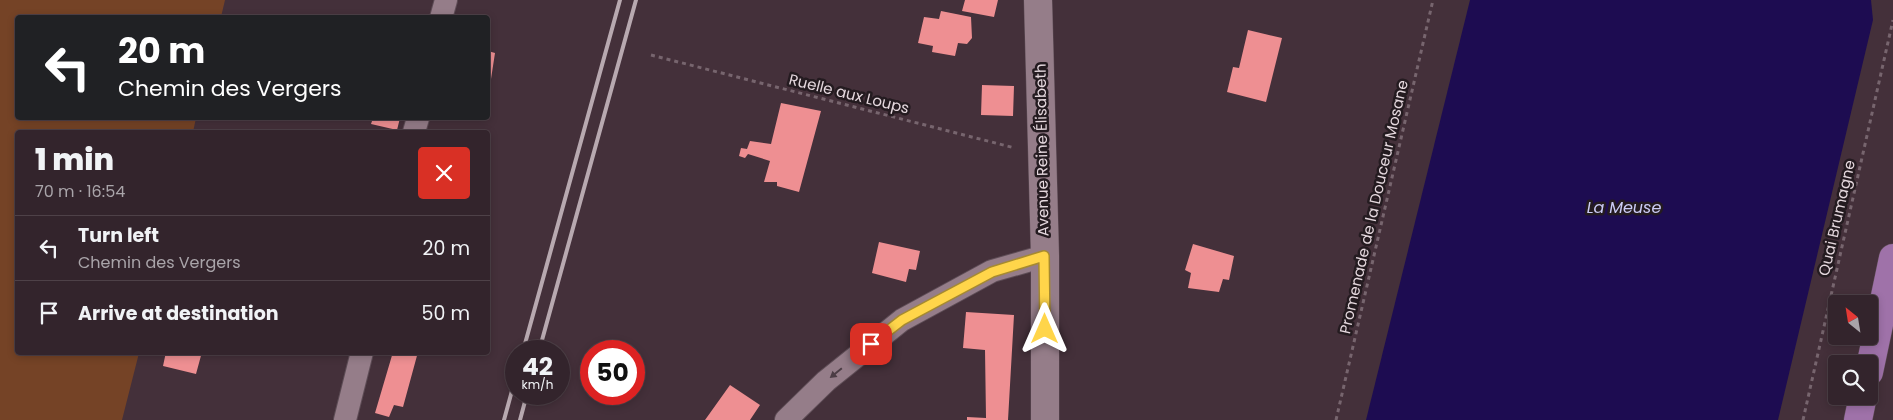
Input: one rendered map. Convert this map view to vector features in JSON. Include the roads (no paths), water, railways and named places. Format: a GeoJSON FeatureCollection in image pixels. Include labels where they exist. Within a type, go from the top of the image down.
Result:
{"type":"FeatureCollection","features":[{"type":"Feature","properties":{"kind":"main road","name":"Avenue Reine Élisabeth"},"geometry":{"type":"LineString","coordinates":[[1038,0],[1044,256],[1045,420]]}},
{"type":"Feature","properties":{"kind":"main road"},"geometry":{"type":"LineString","coordinates":[[1873,355],[1893,258]]}},
{"type":"Feature","properties":{"kind":"main road"},"geometry":{"type":"LineString","coordinates":[[1858,420],[1861,405]]}},
{"type":"Feature","properties":{"kind":"street"},"geometry":{"type":"LineString","coordinates":[[443,15],[446,0]]}},
{"type":"Feature","properties":{"kind":"street"},"geometry":{"type":"LineString","coordinates":[[786,420],[826,381],[902,320],[992,272],[1044,256]]}},
{"type":"Feature","properties":{"kind":"street"},"geometry":{"type":"LineString","coordinates":[[346,420],[361,355]]}},
{"type":"Feature","properties":{"kind":"water","name":"La Meuse"},"geometry":{"type":"Polygon","coordinates":[[[1470,0],[1871,0],[1873,20],[1778,420],[1366,420],[1470,0]]]}},
{"type":"Feature","properties":{"kind":"railway"},"geometry":{"type":"LineString","coordinates":[[526,340],[620,0]]}},
{"type":"Feature","properties":{"kind":"railway"},"geometry":{"type":"LineString","coordinates":[[542,340],[636,0]]}},
{"type":"Feature","properties":{"kind":"railway"},"geometry":{"type":"LineString","coordinates":[[504,420],[508,405]]}},
{"type":"Feature","properties":{"kind":"railway"},"geometry":{"type":"LineString","coordinates":[[520,420],[524,405]]}}]}
